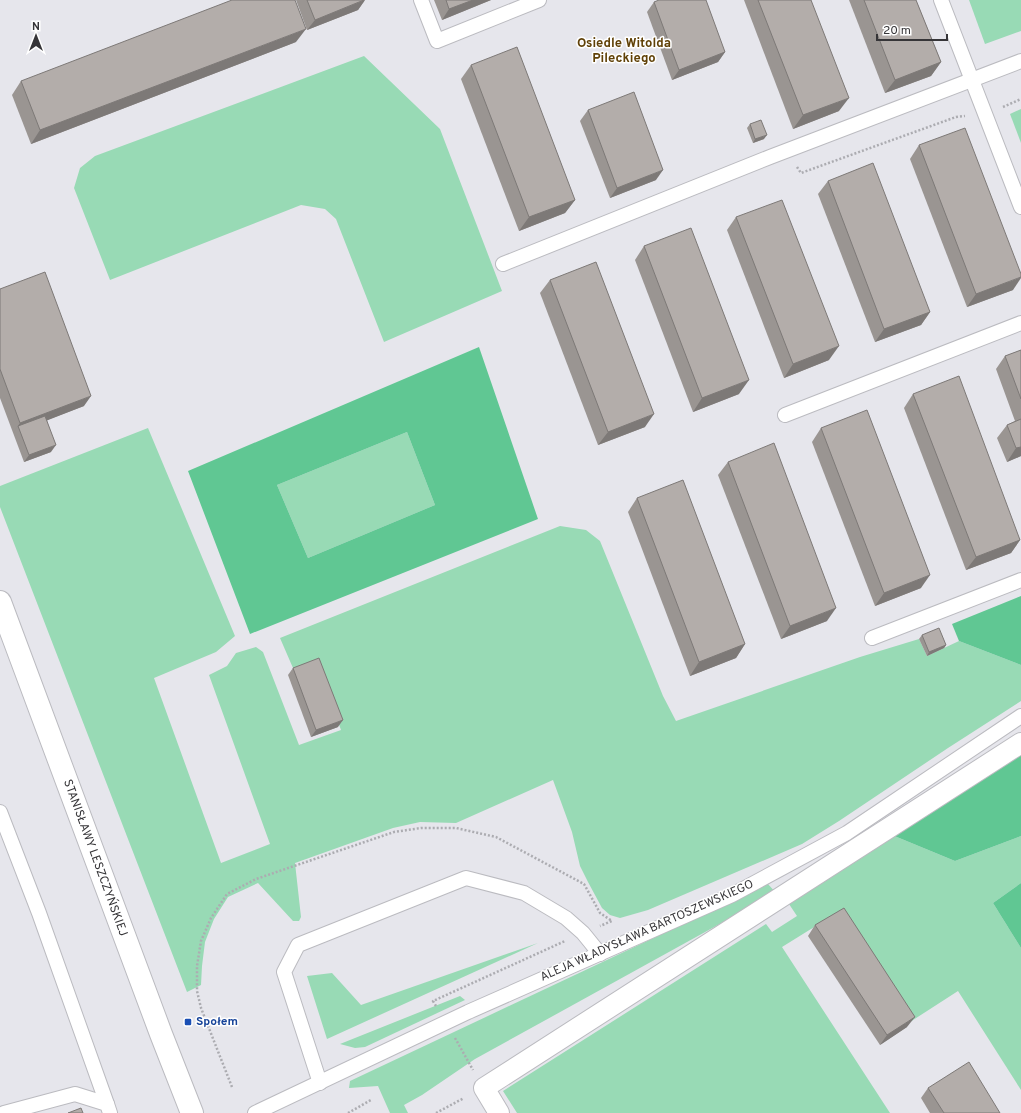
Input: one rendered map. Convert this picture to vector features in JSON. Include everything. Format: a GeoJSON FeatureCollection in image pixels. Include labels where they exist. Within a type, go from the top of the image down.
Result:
{"type":"FeatureCollection","features":[{"type":"Feature","properties":{"kind":"street","name":"STANISŁAWY LESZCZYŃSKIEJ"},"geometry":{"type":"LineString","coordinates":[[0,602],[192,1113]]}},
{"type":"Feature","properties":{"kind":"street"},"geometry":{"type":"LineString","coordinates":[[499,1113],[484,1088],[1021,743]]}},
{"type":"Feature","properties":{"kind":"lane"},"geometry":{"type":"LineString","coordinates":[[420,0],[437,41],[539,0]]}},
{"type":"Feature","properties":{"kind":"lane"},"geometry":{"type":"LineString","coordinates":[[941,0],[1021,207]]}},
{"type":"Feature","properties":{"kind":"lane"},"geometry":{"type":"LineString","coordinates":[[503,264],[770,158],[1021,61]]}},
{"type":"Feature","properties":{"kind":"lane"},"geometry":{"type":"LineString","coordinates":[[785,415],[1021,323]]}},
{"type":"Feature","properties":{"kind":"lane"},"geometry":{"type":"LineString","coordinates":[[872,638],[1021,580]]}},
{"type":"Feature","properties":{"kind":"lane","name":"ALEJA WŁADYSŁAWA BARTOSZEWSKIEGO"},"geometry":{"type":"LineString","coordinates":[[255,1113],[456,1017],[732,895],[847,833],[1021,716]]}},
{"type":"Feature","properties":{"kind":"lane"},"geometry":{"type":"LineString","coordinates":[[0,812],[42,920],[109,1108]]}},
{"type":"Feature","properties":{"kind":"lane"},"geometry":{"type":"LineString","coordinates":[[320,1083],[284,972],[298,945],[466,878],[524,893],[566,918],[583,933],[600,954]]}},
{"type":"Feature","properties":{"kind":"lane"},"geometry":{"type":"LineString","coordinates":[[4,1113],[75,1094],[109,1108]]}},
{"type":"Feature","properties":{"kind":"path"},"geometry":{"type":"LineString","coordinates":[[787,152],[801,173],[956,117],[985,114],[1021,99]]}},
{"type":"Feature","properties":{"kind":"path"},"geometry":{"type":"LineString","coordinates":[[348,1113],[371,1100]]}},
{"type":"Feature","properties":{"kind":"green space"},"geometry":{"type":"Polygon","coordinates":[[[969,0],[1021,0],[1021,31],[985,44],[969,0]]]}},
{"type":"Feature","properties":{"kind":"green space"},"geometry":{"type":"Polygon","coordinates":[[[364,56],[440,129],[502,291],[384,342],[336,219],[325,209],[301,205],[110,280],[74,188],[80,168],[95,156],[364,56]]]}},
{"type":"Feature","properties":{"kind":"green space"},"geometry":{"type":"Polygon","coordinates":[[[1021,109],[1021,143],[1010,114],[1021,109]]]}},
{"type":"Feature","properties":{"kind":"green space"},"geometry":{"type":"Polygon","coordinates":[[[479,347],[538,519],[250,634],[188,471],[479,347]],[[407,432],[277,485],[308,558],[435,505],[407,432]]]}},
{"type":"Feature","properties":{"kind":"green space"},"geometry":{"type":"Polygon","coordinates":[[[148,428],[235,636],[216,652],[154,678],[221,863],[270,844],[209,675],[227,666],[236,653],[256,647],[263,652],[299,745],[341,730],[316,661],[293,668],[280,638],[560,526],[586,530],[600,541],[663,696],[676,721],[860,657],[919,639],[927,656],[959,641],[1021,665],[1021,701],[802,844],[648,910],[620,918],[610,915],[602,908],[580,866],[572,832],[553,780],[456,823],[420,822],[393,828],[295,863],[301,917],[299,921],[293,921],[258,883],[228,897],[214,919],[205,942],[201,985],[187,992],[0,507],[0,486],[148,428]]]}},
{"type":"Feature","properties":{"kind":"green space"},"geometry":{"type":"Polygon","coordinates":[[[407,432],[435,505],[308,558],[277,485],[407,432]]]}},
{"type":"Feature","properties":{"kind":"green space"},"geometry":{"type":"Polygon","coordinates":[[[1021,596],[1021,665],[959,641],[952,624],[1021,596]]]}},
{"type":"Feature","properties":{"kind":"green space"},"geometry":{"type":"Polygon","coordinates":[[[1021,752],[1021,836],[955,861],[892,835],[1021,752]]]}},
{"type":"Feature","properties":{"kind":"green space"},"geometry":{"type":"Polygon","coordinates":[[[892,835],[955,861],[1021,836],[1021,883],[993,903],[1021,948],[1021,1090],[958,991],[910,1022],[840,911],[782,947],[890,1113],[517,1113],[503,1091],[766,924],[772,932],[797,916],[787,901],[892,835]]]}},
{"type":"Feature","properties":{"kind":"green space"},"geometry":{"type":"Polygon","coordinates":[[[1021,883],[1021,948],[993,903],[1021,883]]]}},
{"type":"Feature","properties":{"kind":"green space"},"geometry":{"type":"Polygon","coordinates":[[[768,884],[776,893],[475,1059],[422,1095],[404,1105],[408,1113],[390,1113],[378,1086],[349,1088],[350,1081],[768,884]]]}},
{"type":"Feature","properties":{"kind":"green space"},"geometry":{"type":"Polygon","coordinates":[[[538,943],[327,1039],[307,976],[332,973],[361,1005],[538,943]]]}},
{"type":"Feature","properties":{"kind":"green space"},"geometry":{"type":"Polygon","coordinates":[[[460,996],[465,1000],[365,1047],[355,1048],[340,1044],[460,996]]]}},
{"type":"Feature","properties":{"kind":"building"},"geometry":{"type":"Polygon","coordinates":[[[232,0],[295,0],[306,29],[40,130],[21,81],[232,0]]]}},
{"type":"Feature","properties":{"kind":"building"},"geometry":{"type":"Polygon","coordinates":[[[307,0],[364,0],[315,20],[307,0]]]}},
{"type":"Feature","properties":{"kind":"building"},"geometry":{"type":"Polygon","coordinates":[[[446,0],[473,0],[449,9],[446,0]]]}},
{"type":"Feature","properties":{"kind":"building"},"geometry":{"type":"Polygon","coordinates":[[[659,0],[706,0],[725,52],[679,70],[654,2],[659,0]]]}},
{"type":"Feature","properties":{"kind":"building"},"geometry":{"type":"Polygon","coordinates":[[[758,0],[811,0],[849,98],[803,115],[758,0]]]}},
{"type":"Feature","properties":{"kind":"building"},"geometry":{"type":"Polygon","coordinates":[[[864,0],[916,0],[941,62],[895,80],[864,0]]]}},
{"type":"Feature","properties":{"kind":"building"},"geometry":{"type":"Polygon","coordinates":[[[517,47],[575,200],[529,217],[471,65],[517,47]]]}},
{"type":"Feature","properties":{"kind":"building"},"geometry":{"type":"Polygon","coordinates":[[[634,92],[663,170],[617,188],[588,110],[634,92]]]}},
{"type":"Feature","properties":{"kind":"building"},"geometry":{"type":"Polygon","coordinates":[[[761,120],[767,135],[755,139],[750,124],[761,120]]]}},
{"type":"Feature","properties":{"kind":"building"},"geometry":{"type":"Polygon","coordinates":[[[965,128],[1021,274],[1021,277],[976,294],[919,145],[965,128]]]}},
{"type":"Feature","properties":{"kind":"building"},"geometry":{"type":"Polygon","coordinates":[[[873,163],[930,312],[884,329],[828,181],[873,163]]]}},
{"type":"Feature","properties":{"kind":"building"},"geometry":{"type":"Polygon","coordinates":[[[782,200],[839,346],[793,364],[736,217],[782,200]]]}},
{"type":"Feature","properties":{"kind":"building"},"geometry":{"type":"Polygon","coordinates":[[[691,228],[749,380],[702,398],[644,246],[691,228]]]}},
{"type":"Feature","properties":{"kind":"building"},"geometry":{"type":"Polygon","coordinates":[[[596,262],[654,414],[608,432],[550,280],[596,262]]]}},
{"type":"Feature","properties":{"kind":"building"},"geometry":{"type":"Polygon","coordinates":[[[45,272],[91,396],[20,423],[0,369],[0,289],[45,272]]]}},
{"type":"Feature","properties":{"kind":"building"},"geometry":{"type":"Polygon","coordinates":[[[1021,350],[1021,399],[1005,356],[1021,350]]]}},
{"type":"Feature","properties":{"kind":"building"},"geometry":{"type":"Polygon","coordinates":[[[959,376],[1020,540],[976,557],[913,394],[959,376]]]}},
{"type":"Feature","properties":{"kind":"building"},"geometry":{"type":"Polygon","coordinates":[[[867,410],[930,575],[884,593],[821,428],[867,410]]]}},
{"type":"Feature","properties":{"kind":"building"},"geometry":{"type":"Polygon","coordinates":[[[45,416],[56,445],[29,455],[18,426],[45,416]]]}},
{"type":"Feature","properties":{"kind":"building"},"geometry":{"type":"Polygon","coordinates":[[[1021,419],[1021,447],[1016,448],[1007,425],[1021,419]]]}},
{"type":"Feature","properties":{"kind":"building"},"geometry":{"type":"Polygon","coordinates":[[[774,443],[836,608],[790,626],[728,462],[774,443]]]}},
{"type":"Feature","properties":{"kind":"building"},"geometry":{"type":"Polygon","coordinates":[[[683,480],[745,644],[699,662],[637,498],[683,480]]]}},
{"type":"Feature","properties":{"kind":"building"},"geometry":{"type":"Polygon","coordinates":[[[939,628],[946,645],[929,652],[922,635],[939,628]]]}},
{"type":"Feature","properties":{"kind":"building"},"geometry":{"type":"Polygon","coordinates":[[[319,658],[343,720],[316,730],[293,668],[319,658]]]}},
{"type":"Feature","properties":{"kind":"building"},"geometry":{"type":"Polygon","coordinates":[[[844,908],[915,1017],[887,1035],[815,925],[844,908]]]}},
{"type":"Feature","properties":{"kind":"building"},"geometry":{"type":"Polygon","coordinates":[[[969,1062],[1000,1113],[944,1113],[928,1088],[969,1062]]]}},
{"type":"Feature","properties":{"kind":"building"},"geometry":{"type":"Polygon","coordinates":[[[81,1108],[83,1113],[68,1113],[81,1108]]]}},
{"type":"Feature","properties":{"kind":"place","name":"Społem"},"geometry":{"type":"Point","coordinates":[188,1022]}},
{"type":"Feature","properties":{"kind":"district","name":"Osiedle Witolda Pileckiego"},"geometry":{"type":"Point","coordinates":[624,52]}}]}
